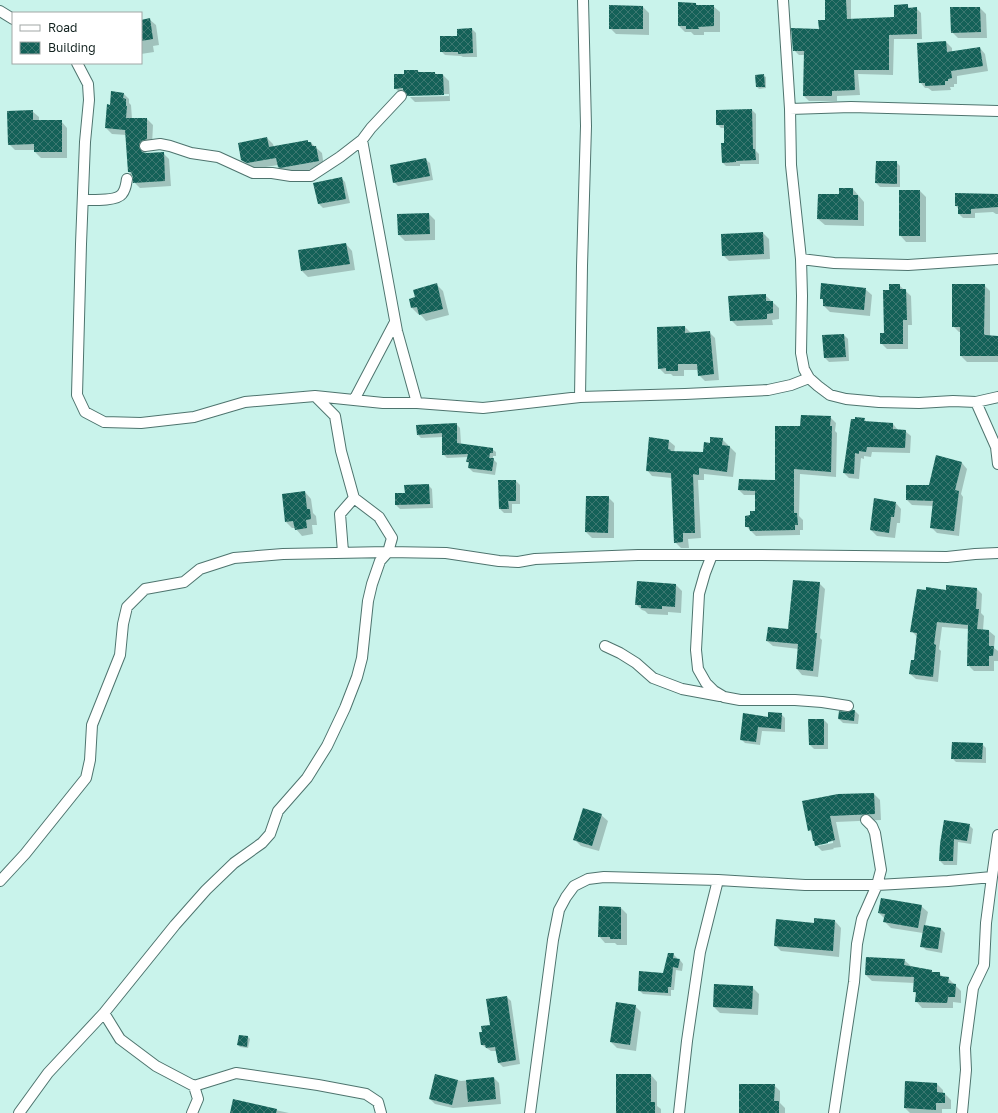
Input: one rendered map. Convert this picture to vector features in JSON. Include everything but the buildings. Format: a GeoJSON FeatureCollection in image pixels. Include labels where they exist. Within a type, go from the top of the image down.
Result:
{"type":"FeatureCollection","features":[{"type":"Feature","properties":{"kind":"street"},"geometry":{"type":"LineString","coordinates":[[580,397],[586,126],[583,0]]}},
{"type":"Feature","properties":{"kind":"street"},"geometry":{"type":"LineString","coordinates":[[783,0],[790,109],[791,165],[800,259],[802,296],[801,353],[804,369],[810,378],[830,395],[846,399],[919,403],[953,401],[976,402],[998,397]]}},
{"type":"Feature","properties":{"kind":"street"},"geometry":{"type":"LineString","coordinates":[[0,11],[12,18]]}},
{"type":"Feature","properties":{"kind":"street"},"geometry":{"type":"LineString","coordinates":[[78,64],[88,84],[89,100],[85,142],[77,395],[85,412],[104,422],[141,423],[194,417],[244,402],[315,396],[383,403],[417,403],[483,408],[580,397],[768,390],[791,385],[810,378]]}},
{"type":"Feature","properties":{"kind":"street"},"geometry":{"type":"LineString","coordinates":[[144,146],[160,144],[191,153],[218,157],[253,173],[311,176],[340,157],[362,140],[371,128],[401,96]]}},
{"type":"Feature","properties":{"kind":"street"},"geometry":{"type":"LineString","coordinates":[[790,109],[851,107],[998,111]]}},
{"type":"Feature","properties":{"kind":"street"},"geometry":{"type":"LineString","coordinates":[[362,140],[395,322],[417,403]]}},
{"type":"Feature","properties":{"kind":"street"},"geometry":{"type":"LineString","coordinates":[[83,200],[116,198],[122,195],[126,188],[127,179]]}},
{"type":"Feature","properties":{"kind":"street"},"geometry":{"type":"LineString","coordinates":[[800,259],[834,263],[908,265],[998,259]]}},
{"type":"Feature","properties":{"kind":"street"},"geometry":{"type":"LineString","coordinates":[[354,400],[395,322]]}},
{"type":"Feature","properties":{"kind":"street"},"geometry":{"type":"LineString","coordinates":[[18,1113],[48,1073],[104,1014],[175,925],[206,890],[234,863],[262,843],[270,834],[278,811],[307,778],[327,746],[358,677],[362,658],[368,601],[372,584],[380,561],[388,552],[392,538],[379,517],[354,498],[341,451],[335,416],[315,396]]}},
{"type":"Feature","properties":{"kind":"street"},"geometry":{"type":"LineString","coordinates":[[976,402],[996,447],[998,464]]}},
{"type":"Feature","properties":{"kind":"street"},"geometry":{"type":"LineString","coordinates":[[343,552],[340,514],[354,498]]}},
{"type":"Feature","properties":{"kind":"street"},"geometry":{"type":"LineString","coordinates":[[0,881],[25,854],[86,778],[90,760],[92,725],[120,655],[123,624],[127,607],[145,590],[184,582],[200,570],[234,558],[283,554],[388,552],[446,553],[500,561],[518,562],[535,559],[638,555],[947,557],[998,553]]}},
{"type":"Feature","properties":{"kind":"street"},"geometry":{"type":"LineString","coordinates":[[712,555],[699,594],[696,650],[698,669],[703,678],[714,691],[724,697]]}},
{"type":"Feature","properties":{"kind":"street"},"geometry":{"type":"LineString","coordinates":[[605,646],[636,663],[653,678],[682,689],[740,700],[795,700],[848,706]]}},
{"type":"Feature","properties":{"kind":"street"},"geometry":{"type":"LineString","coordinates":[[834,1113],[854,982],[856,944],[862,919],[877,885],[881,870],[875,833],[872,826],[866,820]]}},
{"type":"Feature","properties":{"kind":"street"},"geometry":{"type":"LineString","coordinates":[[962,1113],[966,1070],[965,1048],[973,988],[984,965],[986,923],[998,835]]}},
{"type":"Feature","properties":{"kind":"street"},"geometry":{"type":"LineString","coordinates":[[530,1113],[553,940],[559,910],[574,886],[588,879],[604,877],[718,880],[805,885],[877,885],[992,877]]}},
{"type":"Feature","properties":{"kind":"street"},"geometry":{"type":"LineString","coordinates":[[679,1113],[687,1041],[700,952],[718,880]]}},
{"type":"Feature","properties":{"kind":"street"},"geometry":{"type":"LineString","coordinates":[[104,1014],[120,1039],[156,1066],[194,1086],[198,1098],[192,1113]]}},
{"type":"Feature","properties":{"kind":"street"},"geometry":{"type":"LineString","coordinates":[[194,1086],[236,1073],[318,1085],[366,1094],[378,1102],[381,1113]]}}]}
